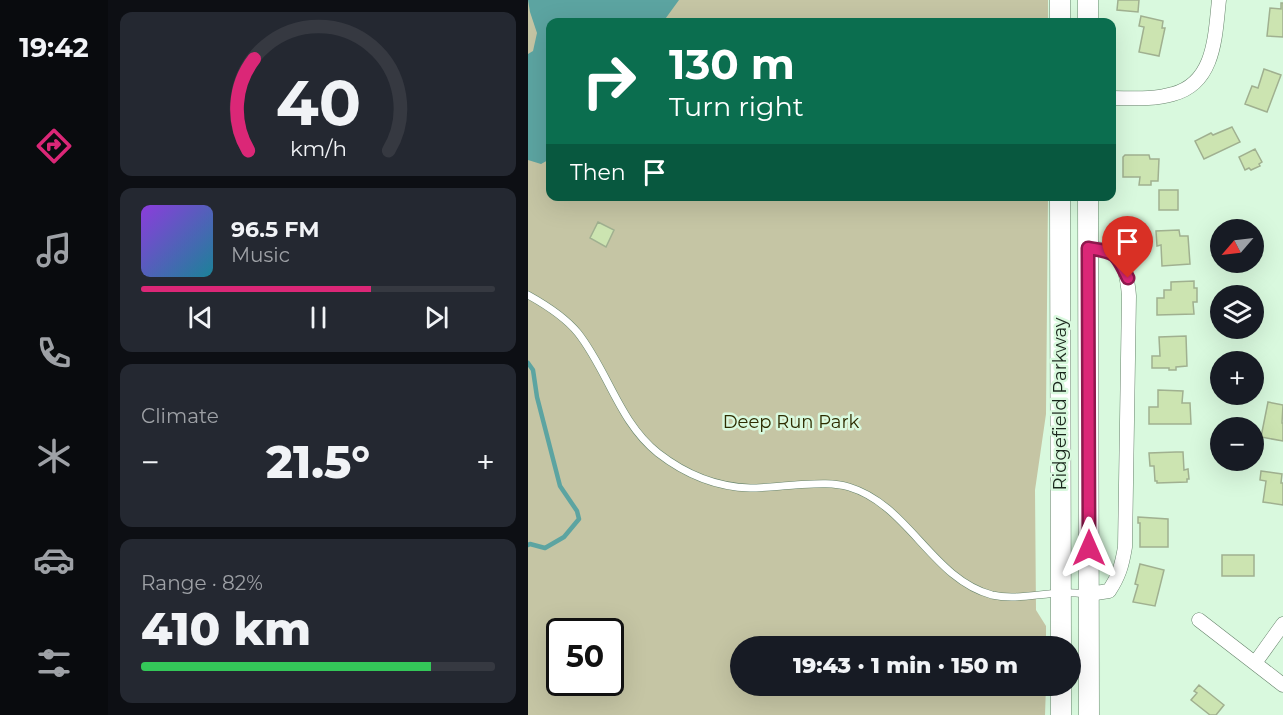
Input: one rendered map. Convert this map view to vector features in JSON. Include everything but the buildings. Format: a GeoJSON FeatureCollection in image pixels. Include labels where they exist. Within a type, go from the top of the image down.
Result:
{"type":"FeatureCollection","features":[{"type":"Feature","properties":{"kind":"main road"},"geometry":{"type":"LineString","coordinates":[[1060,0],[1060,18]]}},
{"type":"Feature","properties":{"kind":"main road"},"geometry":{"type":"LineString","coordinates":[[1088,0],[1088,18]]}},
{"type":"Feature","properties":{"kind":"main road","name":"Ridgefield Parkway"},"geometry":{"type":"LineString","coordinates":[[1060,201],[1061,636]]}},
{"type":"Feature","properties":{"kind":"main road","name":"Ridgefield Parkway"},"geometry":{"type":"LineString","coordinates":[[1088,201],[1089,715]]}},
{"type":"Feature","properties":{"kind":"main road"},"geometry":{"type":"LineString","coordinates":[[1061,696],[1061,715]]}},
{"type":"Feature","properties":{"kind":"street"},"geometry":{"type":"LineString","coordinates":[[1116,98],[1154,98],[1171,95],[1181,91],[1204,72],[1211,56],[1219,0]]}},
{"type":"Feature","properties":{"kind":"street"},"geometry":{"type":"LineString","coordinates":[[1088,248],[1113,253],[1119,260],[1128,278],[1129,296],[1123,563],[1118,579],[1109,591],[1089,594]]}},
{"type":"Feature","properties":{"kind":"street"},"geometry":{"type":"LineString","coordinates":[[1199,620],[1283,685]]}},
{"type":"Feature","properties":{"kind":"street"},"geometry":{"type":"LineString","coordinates":[[1255,663],[1283,624]]}},
{"type":"Feature","properties":{"kind":"lane"},"geometry":{"type":"LineString","coordinates":[[528,295],[546,305],[578,333],[638,434],[664,457],[691,474],[733,487],[837,484],[851,488],[882,505],[949,570],[965,583],[979,590],[994,595],[1016,597],[1061,593],[1089,594]]}},
{"type":"Feature","properties":{"kind":"green space","name":"Deep Run Park"},"geometry":{"type":"Polygon","coordinates":[[[528,0],[1048,0],[1048,18],[546,18],[546,201],[1048,201],[1046,414],[1035,490],[1036,610],[1046,626],[1046,636],[730,636],[730,696],[1046,696],[1045,715],[528,715],[528,0]]]}},
{"type":"Feature","properties":{"kind":"water"},"geometry":{"type":"Polygon","coordinates":[[[528,0],[679,0],[666,18],[546,18],[546,161],[541,164],[528,160],[528,54],[533,51],[537,33],[528,0]]]}},
{"type":"Feature","properties":{"kind":"waterway"},"geometry":{"type":"LineString","coordinates":[[528,363],[533,370],[537,397],[560,486],[577,511],[579,519],[564,537],[545,548],[528,545]]}},
{"type":"Feature","properties":{"kind":"route"},"geometry":{"type":"LineString","coordinates":[[1089,548],[1088,248],[1113,253],[1128,278]]}}]}
